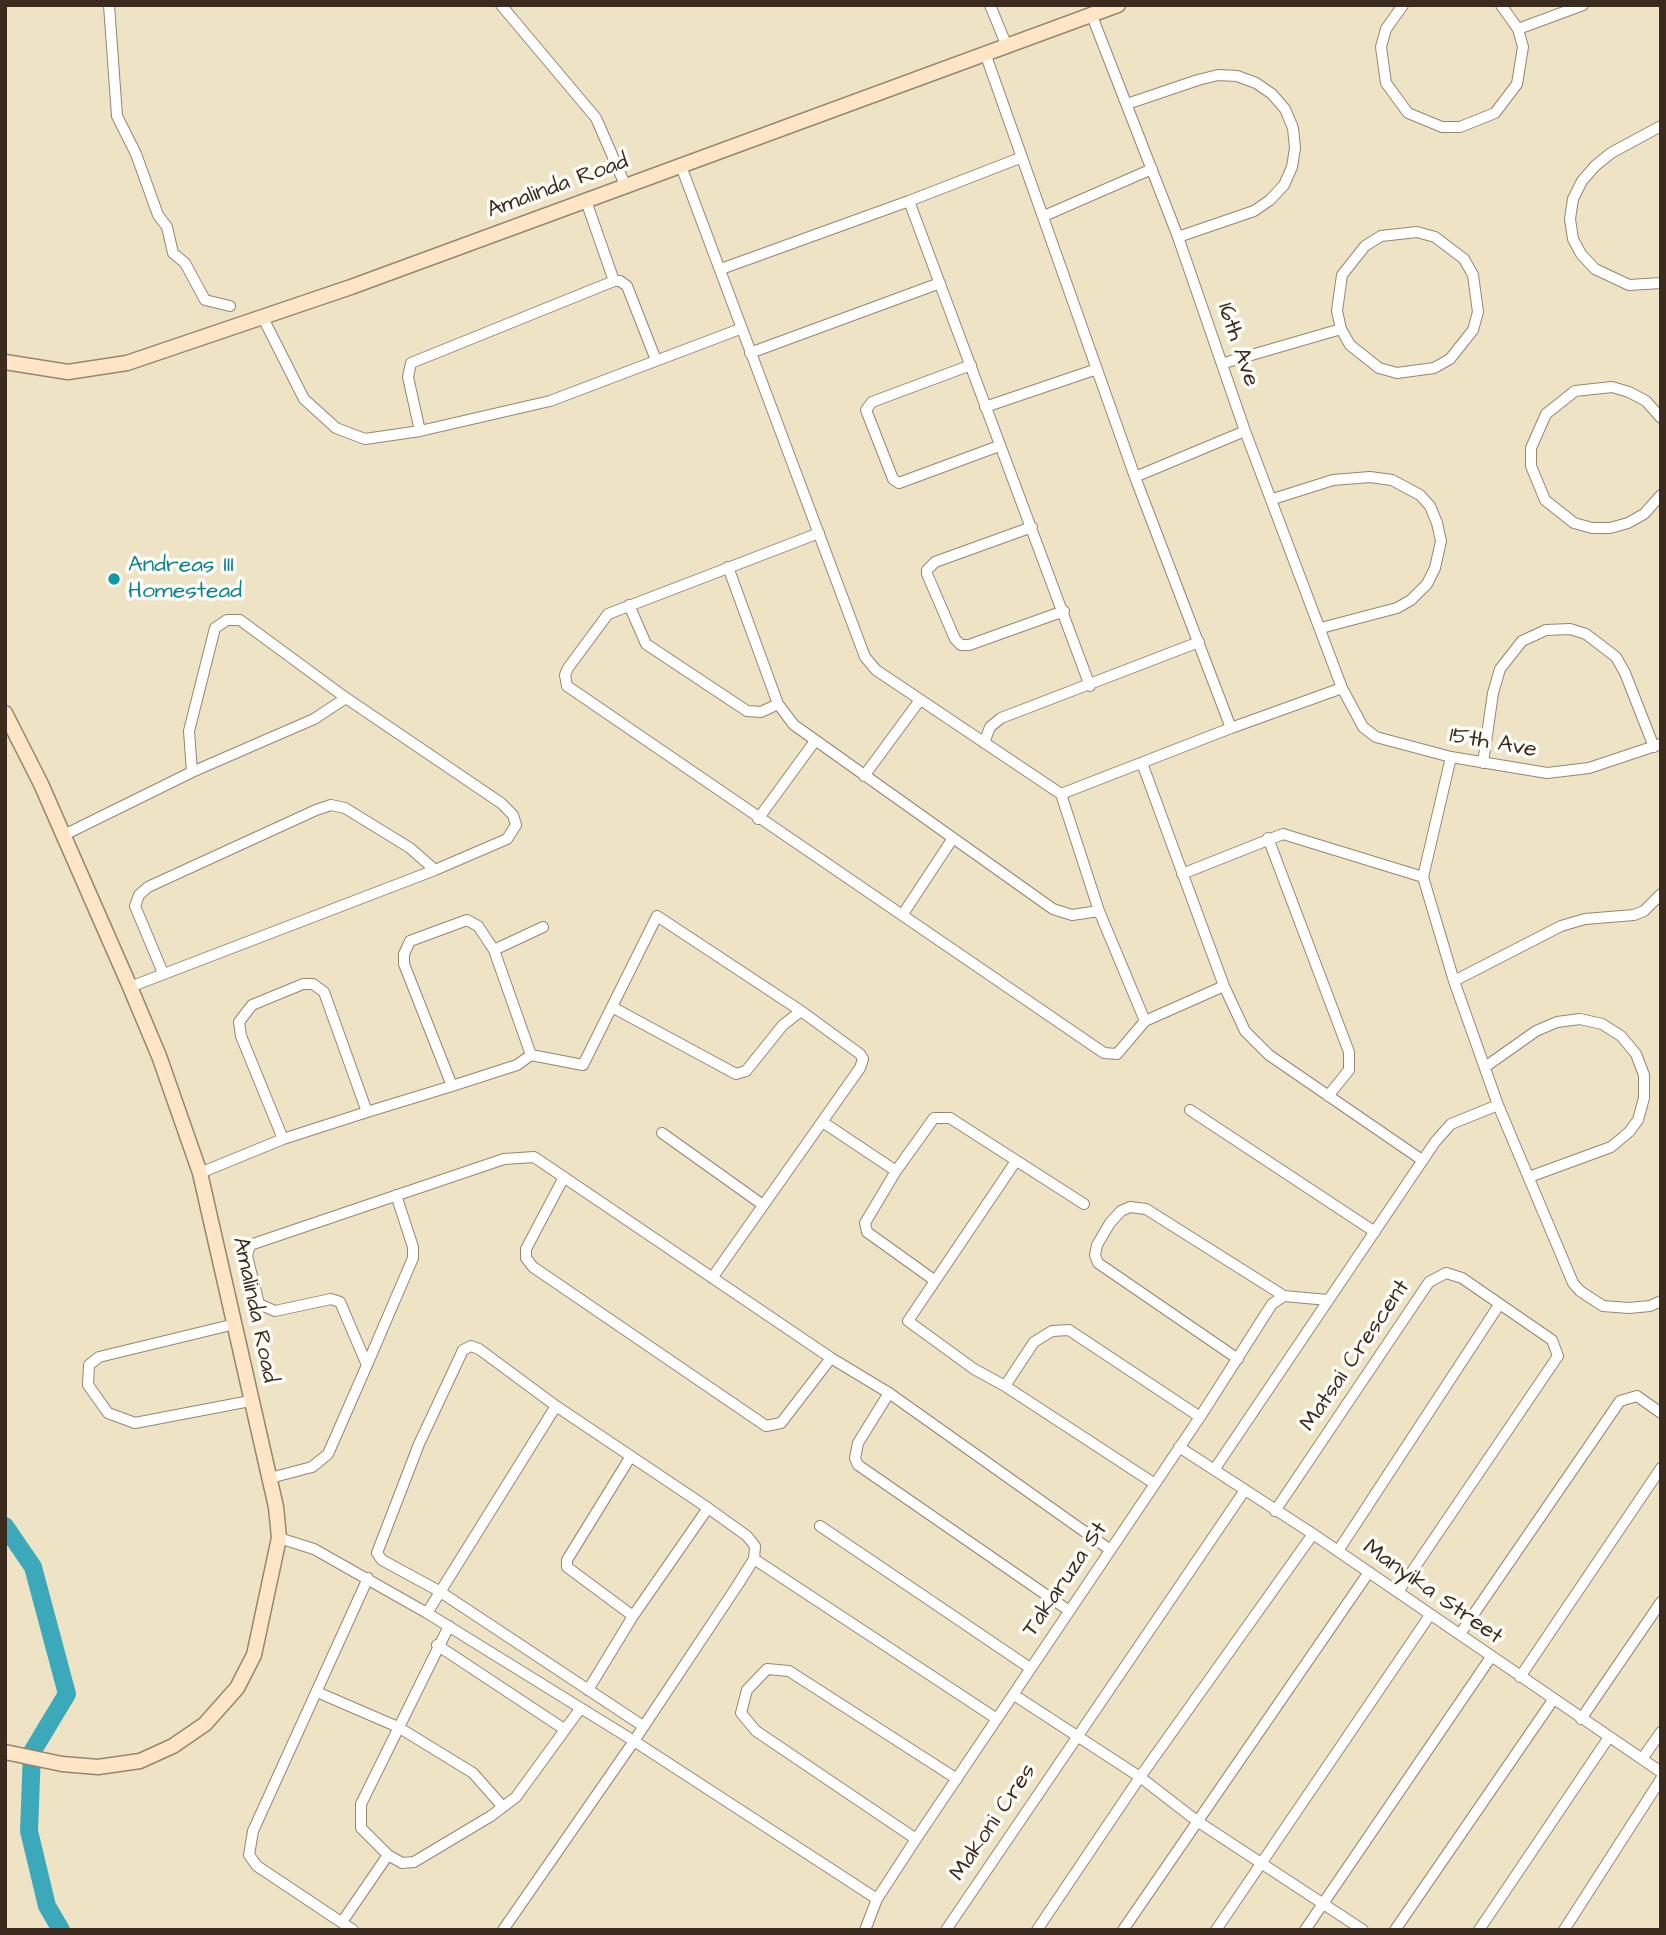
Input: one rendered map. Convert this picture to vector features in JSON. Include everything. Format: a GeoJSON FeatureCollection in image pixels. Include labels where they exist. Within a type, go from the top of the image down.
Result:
{"type":"FeatureCollection","features":[{"type":"Feature","properties":{"kind":"street"},"geometry":{"type":"LineString","coordinates":[[109,5],[117,116],[158,215],[167,227],[173,253],[185,263],[205,300],[230,306]]}},
{"type":"Feature","properties":{"kind":"street"},"geometry":{"type":"LineString","coordinates":[[501,5],[596,118],[626,187]]}},
{"type":"Feature","properties":{"kind":"street"},"geometry":{"type":"LineString","coordinates":[[990,5],[1006,44]]}},
{"type":"Feature","properties":{"kind":"street","name":"Amalinda Road"},"geometry":{"type":"LineString","coordinates":[[5,362],[68,372],[97,370],[263,318],[1118,5]]}},
{"type":"Feature","properties":{"kind":"street"},"geometry":{"type":"LineString","coordinates":[[1404,5],[1386,29],[1381,47],[1386,83],[1408,113],[1424,122],[1442,127],[1478,122],[1508,100],[1522,66],[1518,29],[1501,5]]}},
{"type":"Feature","properties":{"kind":"street"},"geometry":{"type":"LineString","coordinates":[[1518,29],[1583,5]]}},
{"type":"Feature","properties":{"kind":"street","name":"16th Ave"},"geometry":{"type":"LineString","coordinates":[[1092,16],[1178,237],[1224,363],[1245,431],[1273,499],[1342,688]]}},
{"type":"Feature","properties":{"kind":"street"},"geometry":{"type":"LineString","coordinates":[[985,53],[1135,477],[1231,728]]}},
{"type":"Feature","properties":{"kind":"street"},"geometry":{"type":"LineString","coordinates":[[1126,104],[1217,75],[1237,76],[1256,83],[1272,94],[1285,109],[1293,128],[1295,148],[1292,167],[1283,185],[1270,200],[1254,211],[1178,237]]}},
{"type":"Feature","properties":{"kind":"street"},"geometry":{"type":"LineString","coordinates":[[1661,126],[1611,153],[1595,166],[1582,181],[1573,199],[1570,219],[1573,239],[1581,254],[1595,269],[1629,285],[1661,283]]}},
{"type":"Feature","properties":{"kind":"street"},"geometry":{"type":"LineString","coordinates":[[721,269],[1020,158]]}},
{"type":"Feature","properties":{"kind":"street"},"geometry":{"type":"LineString","coordinates":[[681,166],[721,269],[740,329],[870,665],[1061,794],[1099,911],[1145,1021]]}},
{"type":"Feature","properties":{"kind":"street"},"geometry":{"type":"LineString","coordinates":[[1044,216],[1152,169]]}},
{"type":"Feature","properties":{"kind":"street"},"geometry":{"type":"LineString","coordinates":[[586,201],[614,281]]}},
{"type":"Feature","properties":{"kind":"street"},"geometry":{"type":"LineString","coordinates":[[909,201],[1090,686]]}},
{"type":"Feature","properties":{"kind":"street"},"geometry":{"type":"LineString","coordinates":[[1399,232],[1435,237],[1464,259],[1474,275],[1478,312],[1473,330],[1450,359],[1434,368],[1397,373],[1379,368],[1350,345],[1341,329],[1337,302],[1342,275],[1358,252],[1381,236],[1399,232]]}},
{"type":"Feature","properties":{"kind":"street"},"geometry":{"type":"LineString","coordinates":[[420,431],[408,377],[411,363],[614,281],[628,286],[656,360]]}},
{"type":"Feature","properties":{"kind":"street"},"geometry":{"type":"LineString","coordinates":[[750,353],[940,282]]}},
{"type":"Feature","properties":{"kind":"street"},"geometry":{"type":"LineString","coordinates":[[263,318],[304,399],[320,417],[357,438],[420,431],[550,401],[740,329]]}},
{"type":"Feature","properties":{"kind":"street"},"geometry":{"type":"LineString","coordinates":[[1224,363],[1341,329]]}},
{"type":"Feature","properties":{"kind":"street"},"geometry":{"type":"LineString","coordinates":[[971,365],[872,401],[866,410],[894,479],[899,484],[999,446]]}},
{"type":"Feature","properties":{"kind":"street"},"geometry":{"type":"LineString","coordinates":[[985,407],[1097,369]]}},
{"type":"Feature","properties":{"kind":"street"},"geometry":{"type":"LineString","coordinates":[[1661,418],[1646,401],[1629,392],[1593,387],[1575,391],[1559,401],[1546,414],[1534,439],[1531,466],[1545,500],[1574,523],[1592,528],[1628,523],[1644,514],[1661,495]]}},
{"type":"Feature","properties":{"kind":"street"},"geometry":{"type":"LineString","coordinates":[[1135,477],[1245,431]]}},
{"type":"Feature","properties":{"kind":"street"},"geometry":{"type":"LineString","coordinates":[[1273,499],[1333,480],[1370,477],[1392,480],[1420,495],[1430,506],[1437,523],[1441,541],[1435,568],[1427,584],[1411,600],[1397,608],[1321,628]]}},
{"type":"Feature","properties":{"kind":"street"},"geometry":{"type":"LineString","coordinates":[[1032,527],[935,562],[927,570],[927,574],[955,639],[961,645],[969,645],[1064,611]]}},
{"type":"Feature","properties":{"kind":"street"},"geometry":{"type":"LineString","coordinates":[[819,533],[608,614],[568,667],[565,675],[567,686],[1104,1054],[1117,1054],[1124,1049],[1145,1021],[1224,986]]}},
{"type":"Feature","properties":{"kind":"street"},"geometry":{"type":"LineString","coordinates":[[728,567],[778,704],[794,725],[1063,914],[1099,911]]}},
{"type":"Feature","properties":{"kind":"street"},"geometry":{"type":"LineString","coordinates":[[629,605],[646,643],[747,711],[761,712],[778,704]]}},
{"type":"Feature","properties":{"kind":"street"},"geometry":{"type":"LineString","coordinates":[[130,987],[435,870],[507,839],[516,825],[513,815],[501,803],[345,698],[240,620],[227,620],[215,628],[189,731],[192,772]]}},
{"type":"Feature","properties":{"kind":"street"},"geometry":{"type":"LineString","coordinates":[[1483,763],[1493,693],[1500,669],[1522,641],[1546,630],[1570,629],[1586,634],[1616,657],[1658,745]]}},
{"type":"Feature","properties":{"kind":"street"},"geometry":{"type":"LineString","coordinates":[[984,743],[990,727],[1001,718],[1199,642]]}},
{"type":"Feature","properties":{"kind":"street"},"geometry":{"type":"LineString","coordinates":[[1061,794],[1342,688]]}},
{"type":"Feature","properties":{"kind":"street","name":"15th Ave"},"geometry":{"type":"LineString","coordinates":[[1342,688],[1368,732],[1377,737],[1483,763],[1547,773],[1571,772],[1658,745]]}},
{"type":"Feature","properties":{"kind":"street"},"geometry":{"type":"LineString","coordinates":[[64,835],[192,772],[314,719],[345,698]]}},
{"type":"Feature","properties":{"kind":"street"},"geometry":{"type":"LineString","coordinates":[[864,776],[920,700]]}},
{"type":"Feature","properties":{"kind":"street","name":"Amalinda Road"},"geometry":{"type":"LineString","coordinates":[[5,713],[64,835],[130,987],[159,1056],[200,1173],[250,1401],[270,1478],[279,1538],[274,1575],[254,1655],[237,1688],[205,1724],[173,1746],[140,1761],[98,1767],[10,1753]]}},
{"type":"Feature","properties":{"kind":"street"},"geometry":{"type":"LineString","coordinates":[[758,819],[815,741]]}},
{"type":"Feature","properties":{"kind":"street"},"geometry":{"type":"LineString","coordinates":[[1451,757],[1423,877],[1454,981],[1498,1105],[1573,1283],[1603,1306],[1650,1307],[1661,1301]]}},
{"type":"Feature","properties":{"kind":"street"},"geometry":{"type":"LineString","coordinates":[[1142,763],[1224,986],[1250,1038],[1328,1096],[1422,1160]]}},
{"type":"Feature","properties":{"kind":"street"},"geometry":{"type":"LineString","coordinates":[[163,973],[135,906],[138,895],[148,887],[316,810],[331,805],[345,808],[410,848],[435,870]]}},
{"type":"Feature","properties":{"kind":"street"},"geometry":{"type":"LineString","coordinates":[[1182,874],[1278,834],[1423,877]]}},
{"type":"Feature","properties":{"kind":"street"},"geometry":{"type":"LineString","coordinates":[[903,914],[953,838]]}},
{"type":"Feature","properties":{"kind":"street"},"geometry":{"type":"LineString","coordinates":[[1268,838],[1349,1052],[1349,1070],[1328,1096]]}},
{"type":"Feature","properties":{"kind":"street"},"geometry":{"type":"LineString","coordinates":[[1454,981],[1561,926],[1585,919],[1644,911],[1661,894]]}},
{"type":"Feature","properties":{"kind":"street"},"geometry":{"type":"LineString","coordinates":[[200,1173],[283,1139],[517,1065],[531,1055],[583,1065],[657,916],[801,1011],[863,1059],[860,1068],[824,1123],[712,1278]]}},
{"type":"Feature","properties":{"kind":"street"},"geometry":{"type":"LineString","coordinates":[[452,1086],[404,964],[404,954],[410,941],[467,920],[478,926],[494,950],[531,1055]]}},
{"type":"Feature","properties":{"kind":"street"},"geometry":{"type":"LineString","coordinates":[[494,950],[543,928]]}},
{"type":"Feature","properties":{"kind":"street"},"geometry":{"type":"LineString","coordinates":[[283,1139],[241,1036],[239,1022],[251,1005],[303,984],[313,984],[324,992],[367,1112]]}},
{"type":"Feature","properties":{"kind":"street"},"geometry":{"type":"LineString","coordinates":[[612,1007],[736,1074],[746,1071],[775,1034],[801,1011]]}},
{"type":"Feature","properties":{"kind":"street"},"geometry":{"type":"LineString","coordinates":[[1485,1068],[1536,1031],[1557,1022],[1580,1019],[1602,1024],[1621,1037],[1636,1054],[1644,1076],[1644,1098],[1638,1120],[1629,1132],[1611,1147],[1529,1177]]}},
{"type":"Feature","properties":{"kind":"street"},"geometry":{"type":"LineString","coordinates":[[1214,1470],[1422,1160],[1451,1124],[1498,1105]]}},
{"type":"Feature","properties":{"kind":"street"},"geometry":{"type":"LineString","coordinates":[[1189,1110],[1375,1232]]}},
{"type":"Feature","properties":{"kind":"street"},"geometry":{"type":"LineString","coordinates":[[933,1280],[867,1232],[865,1223],[896,1171],[934,1118],[950,1118],[1084,1204]]}},
{"type":"Feature","properties":{"kind":"street"},"geometry":{"type":"LineString","coordinates":[[824,1123],[896,1171]]}},
{"type":"Feature","properties":{"kind":"street"},"geometry":{"type":"LineString","coordinates":[[662,1133],[763,1205]]}},
{"type":"Feature","properties":{"kind":"street"},"geometry":{"type":"LineString","coordinates":[[367,1365],[340,1302],[331,1299],[275,1311],[262,1307],[257,1301],[247,1252],[256,1242],[396,1195],[524,1155],[534,1157],[831,1358],[889,1394],[1109,1549]]}},
{"type":"Feature","properties":{"kind":"street"},"geometry":{"type":"LineString","coordinates":[[1016,1161],[933,1280],[908,1321],[974,1369],[1155,1484]]}},
{"type":"Feature","properties":{"kind":"street"},"geometry":{"type":"LineString","coordinates":[[564,1177],[526,1249],[526,1258],[533,1267],[755,1419],[766,1426],[781,1423],[831,1358]]}},
{"type":"Feature","properties":{"kind":"street"},"geometry":{"type":"LineString","coordinates":[[270,1478],[312,1467],[328,1454],[413,1258],[396,1195]]}},
{"type":"Feature","properties":{"kind":"street"},"geometry":{"type":"LineString","coordinates":[[1238,1359],[1098,1263],[1095,1255],[1097,1245],[1121,1211],[1130,1207],[1146,1209],[1284,1296],[1328,1300]]}},
{"type":"Feature","properties":{"kind":"street","name":"Matsai Crescent"},"geometry":{"type":"LineString","coordinates":[[1275,1511],[1429,1282],[1437,1275],[1455,1274],[1552,1340],[1558,1356],[1398,1592]]}},
{"type":"Feature","properties":{"kind":"street","name":"Takaruza St"},"geometry":{"type":"LineString","coordinates":[[865,1930],[877,1899],[916,1839],[1155,1484],[1272,1304],[1284,1296]]}},
{"type":"Feature","properties":{"kind":"street"},"geometry":{"type":"LineString","coordinates":[[1338,1552],[1499,1305]]}},
{"type":"Feature","properties":{"kind":"street"},"geometry":{"type":"LineString","coordinates":[[234,1325],[99,1357],[89,1365],[88,1385],[108,1413],[135,1423],[250,1401]]}},
{"type":"Feature","properties":{"kind":"street"},"geometry":{"type":"LineString","coordinates":[[1004,1386],[1034,1342],[1052,1331],[1069,1329],[1199,1417]]}},
{"type":"Feature","properties":{"kind":"street"},"geometry":{"type":"LineString","coordinates":[[503,1930],[634,1741],[754,1559],[755,1546],[747,1536],[708,1508],[471,1346],[463,1350],[419,1444],[377,1553],[382,1560],[439,1591],[643,1726]]}},
{"type":"Feature","properties":{"kind":"street"},"geometry":{"type":"LineString","coordinates":[[889,1394],[858,1443],[855,1458],[858,1465],[1068,1610]]}},
{"type":"Feature","properties":{"kind":"street"},"geometry":{"type":"LineString","coordinates":[[1460,1634],[1620,1401],[1625,1397],[1637,1396],[1661,1413]]}},
{"type":"Feature","properties":{"kind":"street"},"geometry":{"type":"LineString","coordinates":[[427,1613],[556,1406]]}},
{"type":"Feature","properties":{"kind":"street","name":"Manyika Street"},"geometry":{"type":"LineString","coordinates":[[1179,1447],[1313,1534],[1661,1772]]}},
{"type":"Feature","properties":{"kind":"street"},"geometry":{"type":"LineString","coordinates":[[631,1456],[567,1560],[566,1567],[633,1616]]}},
{"type":"Feature","properties":{"kind":"street"},"geometry":{"type":"LineString","coordinates":[[1520,1676],[1661,1468]]}},
{"type":"Feature","properties":{"kind":"street","name":"Makoni Cres"},"geometry":{"type":"LineString","coordinates":[[946,1930],[1245,1490]]}},
{"type":"Feature","properties":{"kind":"street"},"geometry":{"type":"LineString","coordinates":[[588,1690],[633,1616],[708,1508]]}},
{"type":"Feature","properties":{"kind":"street"},"geometry":{"type":"LineString","coordinates":[[820,1525],[1030,1668]]}},
{"type":"Feature","properties":{"kind":"street"},"geometry":{"type":"LineString","coordinates":[[1037,1930],[1140,1777],[1313,1534]]}},
{"type":"Feature","properties":{"kind":"street"},"geometry":{"type":"LineString","coordinates":[[279,1538],[314,1549],[449,1626],[634,1741],[877,1899]]}},
{"type":"Feature","properties":{"kind":"street"},"geometry":{"type":"LineString","coordinates":[[754,1559],[997,1719]]}},
{"type":"Feature","properties":{"kind":"street"},"geometry":{"type":"LineString","coordinates":[[1123,1930],[1368,1572]]}},
{"type":"Feature","properties":{"kind":"street"},"geometry":{"type":"LineString","coordinates":[[353,1930],[257,1866],[249,1855],[253,1831],[368,1578]]}},
{"type":"Feature","properties":{"kind":"street"},"geometry":{"type":"LineString","coordinates":[[1581,1719],[1661,1602]]}},
{"type":"Feature","properties":{"kind":"street"},"geometry":{"type":"LineString","coordinates":[[1216,1930],[1430,1615]]}},
{"type":"Feature","properties":{"kind":"street"},"geometry":{"type":"LineString","coordinates":[[449,1626],[437,1645],[361,1804],[361,1828],[388,1855],[402,1863],[414,1862],[503,1807],[516,1797],[580,1709]]}},
{"type":"Feature","properties":{"kind":"street"},"geometry":{"type":"LineString","coordinates":[[437,1645],[564,1729]]}},
{"type":"Feature","properties":{"kind":"street"},"geometry":{"type":"LineString","coordinates":[[1305,1930],[1491,1657]]}},
{"type":"Feature","properties":{"kind":"street"},"geometry":{"type":"LineString","coordinates":[[916,1839],[755,1731],[741,1713],[747,1690],[767,1668],[789,1671],[957,1779]]}},
{"type":"Feature","properties":{"kind":"street"},"geometry":{"type":"LineString","coordinates":[[317,1692],[398,1727],[473,1773],[503,1807]]}},
{"type":"Feature","properties":{"kind":"street"},"geometry":{"type":"LineString","coordinates":[[1014,1695],[1140,1777],[1197,1821],[1363,1930]]}},
{"type":"Feature","properties":{"kind":"street"},"geometry":{"type":"LineString","coordinates":[[1395,1930],[1553,1700]]}},
{"type":"Feature","properties":{"kind":"street"},"geometry":{"type":"LineString","coordinates":[[1642,1759],[1661,1732]]}},
{"type":"Feature","properties":{"kind":"street"},"geometry":{"type":"LineString","coordinates":[[1479,1930],[1609,1737]]}},
{"type":"Feature","properties":{"kind":"street"},"geometry":{"type":"LineString","coordinates":[[1564,1930],[1661,1779]]}},
{"type":"Feature","properties":{"kind":"street"},"geometry":{"type":"LineString","coordinates":[[342,1922],[388,1855]]}},
{"type":"Feature","properties":{"kind":"waterway"},"geometry":{"type":"LineString","coordinates":[[5,1526],[33,1567],[67,1694],[32,1752],[29,1831],[47,1906],[61,1930]]}},
{"type":"Feature","properties":{"kind":"place","name":"Andreas III Homestead"},"geometry":{"type":"Point","coordinates":[114,579]}}]}
